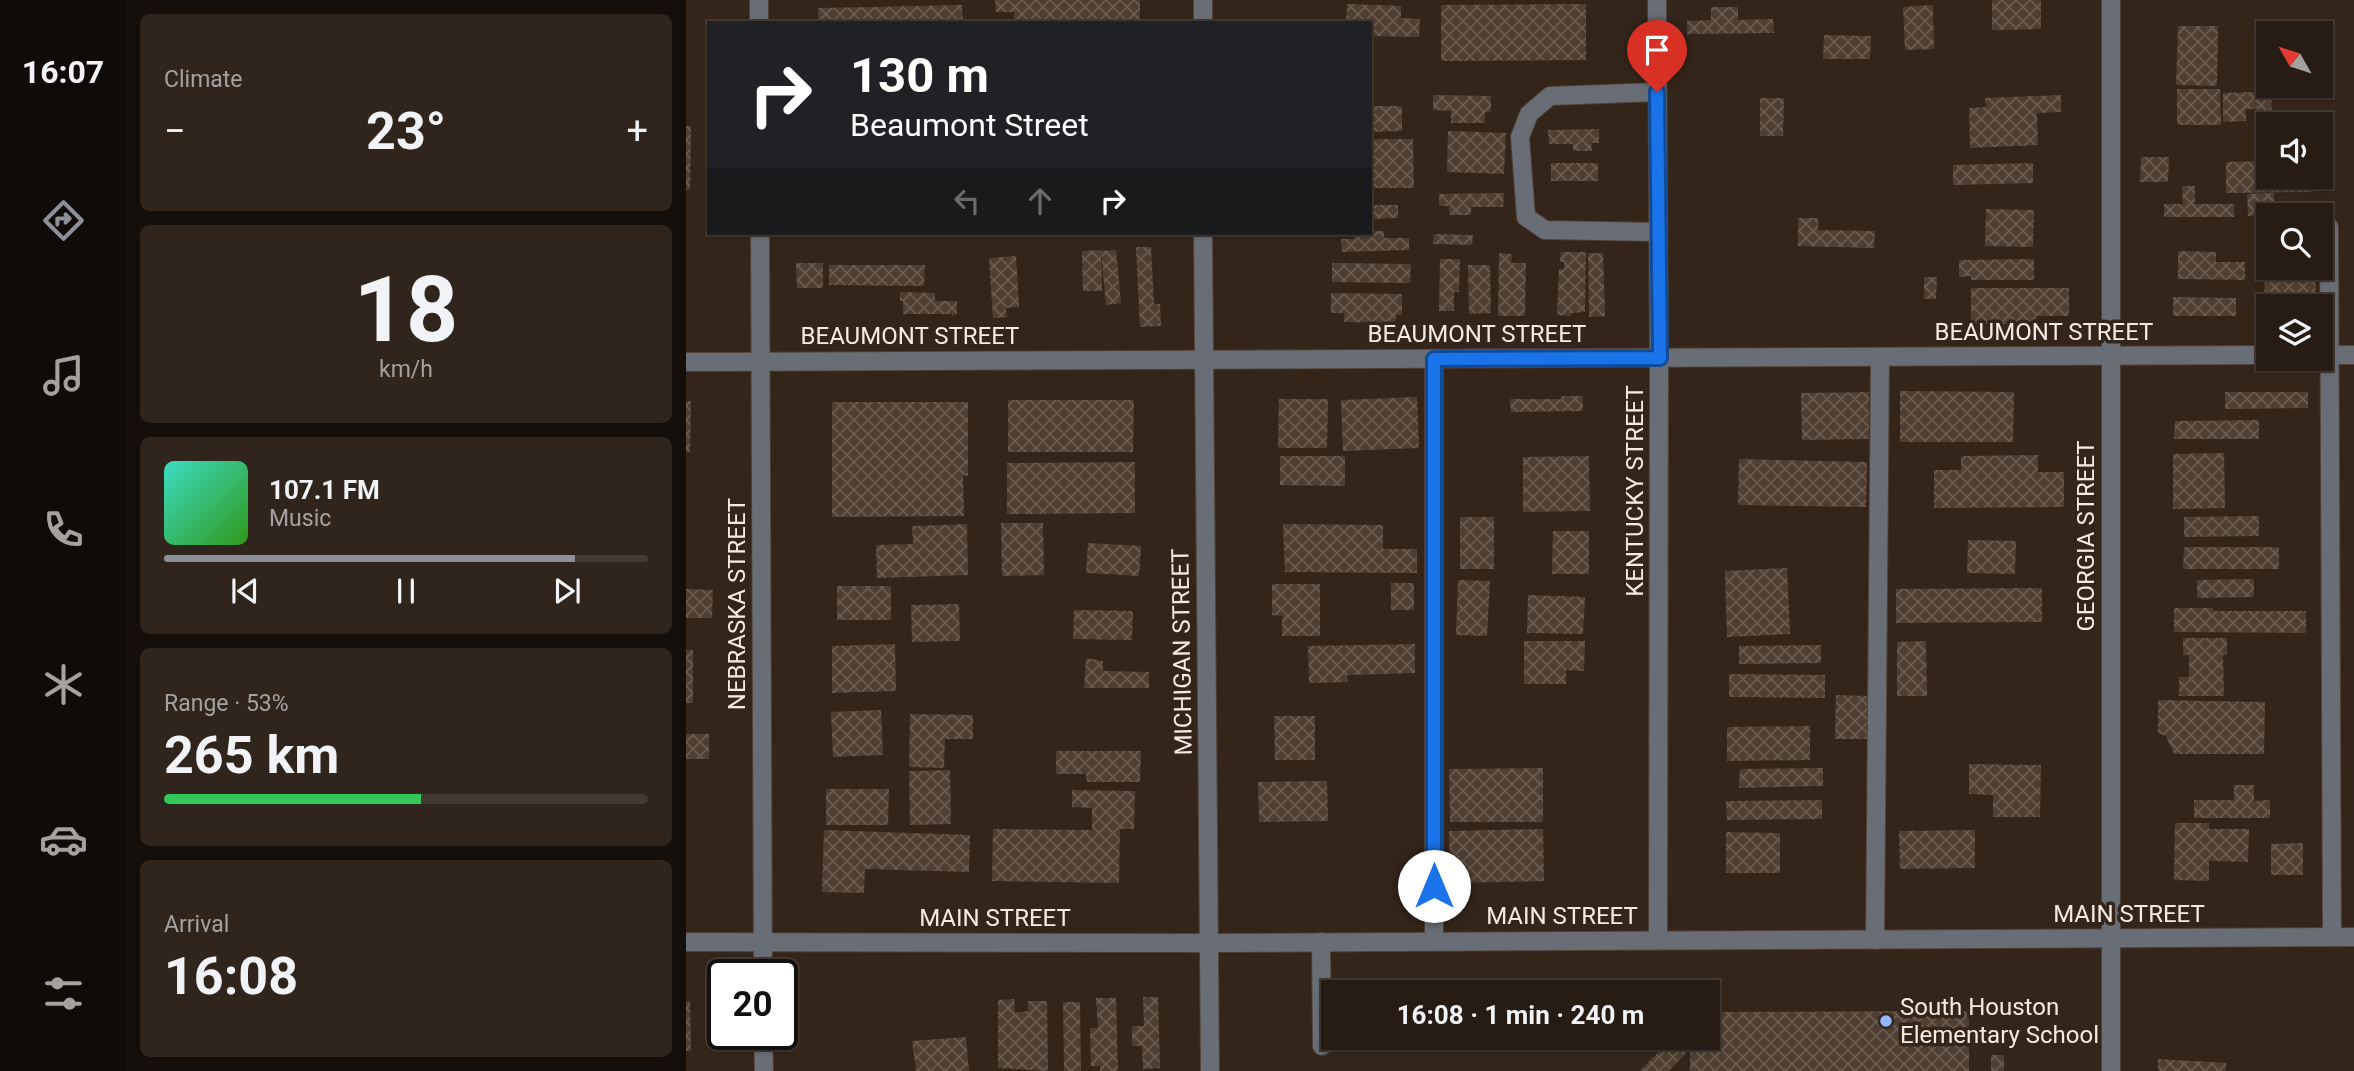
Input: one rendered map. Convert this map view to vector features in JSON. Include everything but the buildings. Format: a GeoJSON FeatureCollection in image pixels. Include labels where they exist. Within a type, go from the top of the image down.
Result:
{"type":"FeatureCollection","features":[{"type":"Feature","properties":{"kind":"street"},"geometry":{"type":"LineString","coordinates":[[759,0],[759,21]]}},
{"type":"Feature","properties":{"kind":"street"},"geometry":{"type":"LineString","coordinates":[[1203,0],[1203,21]]}},
{"type":"Feature","properties":{"kind":"street","name":"KENTUCKY STREET"},"geometry":{"type":"LineString","coordinates":[[1657,0],[1660,358],[1658,940]]}},
{"type":"Feature","properties":{"kind":"street","name":"GEORGIA STREET"},"geometry":{"type":"LineString","coordinates":[[2110,0],[2111,1071]]}},
{"type":"Feature","properties":{"kind":"street"},"geometry":{"type":"LineString","coordinates":[[1657,92],[1550,96],[1529,114],[1520,137],[1526,217],[1545,230],[1658,232]]}},
{"type":"Feature","properties":{"kind":"street","name":"NEBRASKA STREET"},"geometry":{"type":"LineString","coordinates":[[760,235],[763,959]]}},
{"type":"Feature","properties":{"kind":"street","name":"MICHIGAN STREET"},"geometry":{"type":"LineString","coordinates":[[1203,235],[1210,1071]]}},
{"type":"Feature","properties":{"kind":"street","name":"BEAUMONT STREET"},"geometry":{"type":"LineString","coordinates":[[686,362],[2256,355]]}},
{"type":"Feature","properties":{"kind":"street"},"geometry":{"type":"LineString","coordinates":[[2333,355],[2354,355]]}},
{"type":"Feature","properties":{"kind":"street"},"geometry":{"type":"LineString","coordinates":[[1875,940],[1880,357]]}},
{"type":"Feature","properties":{"kind":"street"},"geometry":{"type":"LineString","coordinates":[[1434,359],[1434,941]]}},
{"type":"Feature","properties":{"kind":"street"},"geometry":{"type":"LineString","coordinates":[[2325,371],[2332,937]]}},
{"type":"Feature","properties":{"kind":"street","name":"MAIN STREET"},"geometry":{"type":"LineString","coordinates":[[686,942],[1209,943],[2354,937]]}},
{"type":"Feature","properties":{"kind":"street"},"geometry":{"type":"LineString","coordinates":[[1321,942],[1321,980]]}},
{"type":"Feature","properties":{"kind":"street"},"geometry":{"type":"LineString","coordinates":[[763,1050],[764,1071]]}},
{"type":"Feature","properties":{"kind":"place","name":"South Houston Elementary School"},"geometry":{"type":"Point","coordinates":[1886,1021]}},
{"type":"Feature","properties":{"kind":"route"},"geometry":{"type":"LineString","coordinates":[[1434,886],[1434,359],[1660,358],[1657,92]]}}]}
